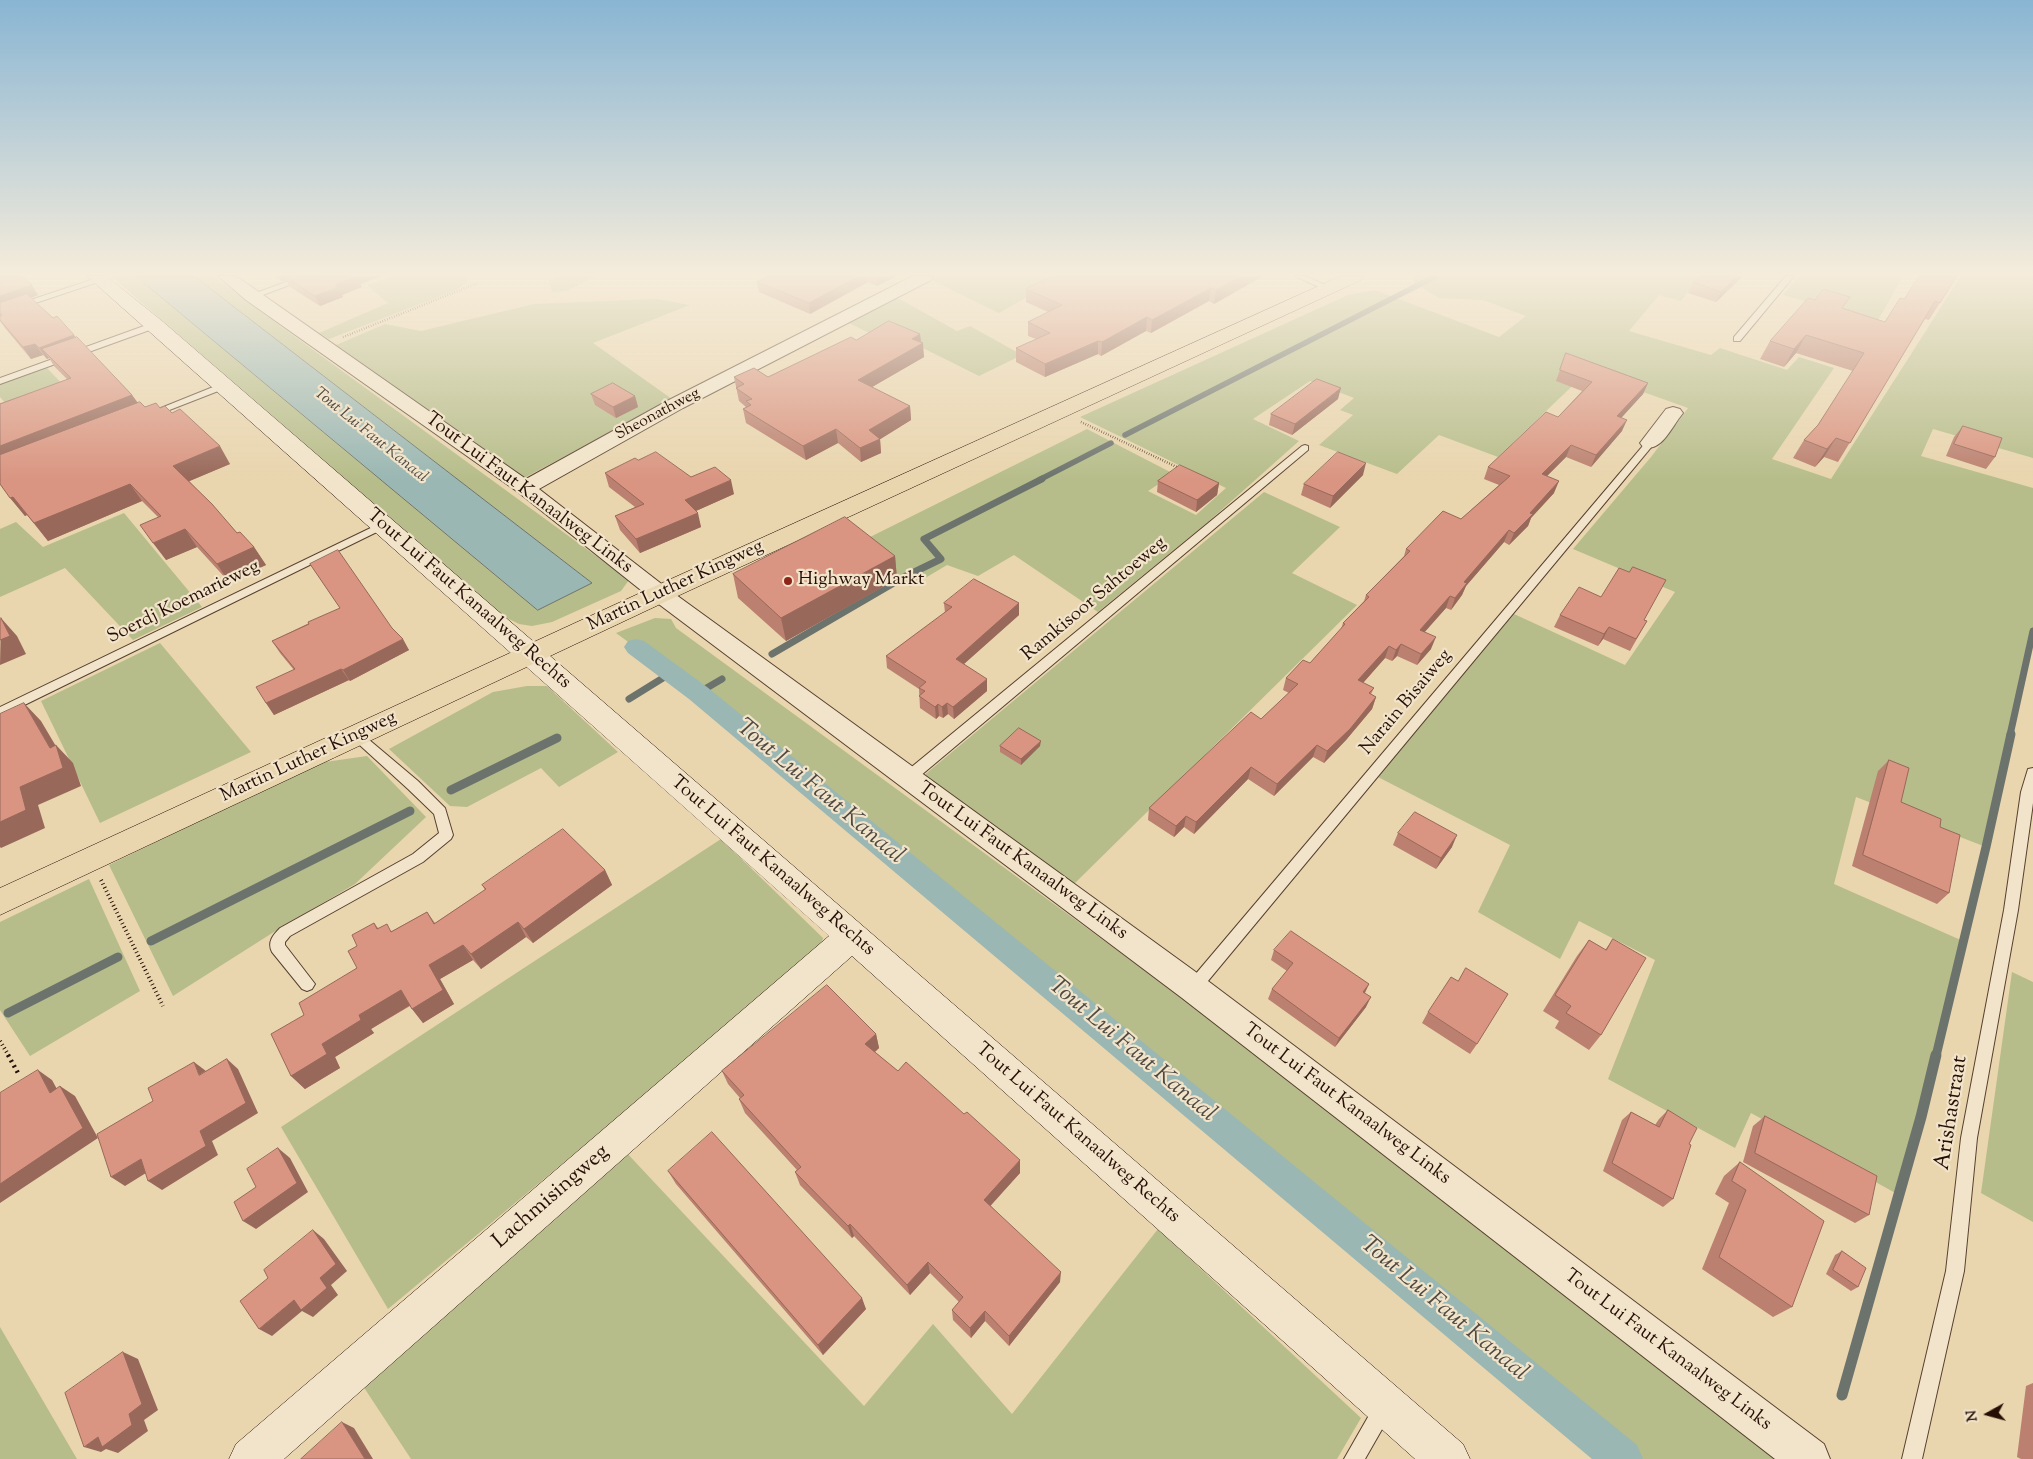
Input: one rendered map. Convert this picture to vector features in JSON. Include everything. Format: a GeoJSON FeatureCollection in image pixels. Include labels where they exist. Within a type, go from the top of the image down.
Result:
{"type":"FeatureCollection","features":[{"type":"Feature","properties":{"kind":"main road","name":"Martin Luther Kingweg"},"geometry":{"type":"LineString","coordinates":[[0,902],[529,654],[1207,344]]}},
{"type":"Feature","properties":{"kind":"street","name":"Tout Lui Faut Kanaalweg Rechts"},"geometry":{"type":"LineString","coordinates":[[176,344],[1448,1459]]}},
{"type":"Feature","properties":{"kind":"street","name":"Sheonathweg"},"geometry":{"type":"LineString","coordinates":[[525,488],[676,404],[794,344]]}},
{"type":"Feature","properties":{"kind":"street","name":"Tout Lui Faut Kanaalweg Links"},"geometry":{"type":"LineString","coordinates":[[324,345],[525,488],[660,594],[1193,988],[1809,1459]]}},
{"type":"Feature","properties":{"kind":"street"},"geometry":{"type":"LineString","coordinates":[[1650,443],[1673,414]]}},
{"type":"Feature","properties":{"kind":"street","name":"Lachmisingweg"},"geometry":{"type":"LineString","coordinates":[[251,1459],[852,936]]}},
{"type":"Feature","properties":{"kind":"lane"},"geometry":{"type":"LineString","coordinates":[[0,381],[105,344]]}},
{"type":"Feature","properties":{"kind":"lane"},"geometry":{"type":"LineString","coordinates":[[139,419],[223,386]]}},
{"type":"Feature","properties":{"kind":"lane","name":"Narain Bisaiweg"},"geometry":{"type":"LineString","coordinates":[[1193,988],[1650,443]]}},
{"type":"Feature","properties":{"kind":"lane","name":"Ramkisoor Sahtoeweg"},"geometry":{"type":"LineString","coordinates":[[908,778],[1305,448]]}},
{"type":"Feature","properties":{"kind":"lane","name":"Soerdj Koemarieweg"},"geometry":{"type":"LineString","coordinates":[[0,712],[383,525]]}},
{"type":"Feature","properties":{"kind":"lane"},"geometry":{"type":"LineString","coordinates":[[307,984],[277,947],[278,939],[285,932],[418,858],[446,835],[440,812],[413,785],[357,736]]}},
{"type":"Feature","properties":{"kind":"lane","name":"Arishastraat"},"geometry":{"type":"LineString","coordinates":[[1912,1459],[1955,1271],[1969,1138],[2011,910],[2028,792],[2033,773]]}},
{"type":"Feature","properties":{"kind":"lane"},"geometry":{"type":"LineString","coordinates":[[1354,1459],[1386,1406]]}},
{"type":"Feature","properties":{"kind":"path"},"geometry":{"type":"LineString","coordinates":[[1061,412],[1179,468]]}},
{"type":"Feature","properties":{"kind":"path"},"geometry":{"type":"LineString","coordinates":[[91,860],[163,1006]]}},
{"type":"Feature","properties":{"kind":"path"},"geometry":{"type":"LineString","coordinates":[[0,1041],[18,1073]]}},
{"type":"Feature","properties":{"kind":"green space"},"geometry":{"type":"Polygon","coordinates":[[[189,344],[218,344],[538,610],[592,583],[282,344],[305,344],[629,580],[621,591],[552,622],[532,626],[519,624],[503,616],[189,344]]]}},
{"type":"Feature","properties":{"kind":"green space"},"geometry":{"type":"Polygon","coordinates":[[[595,344],[672,399],[524,478],[336,345],[595,344]]]}},
{"type":"Feature","properties":{"kind":"green space"},"geometry":{"type":"Polygon","coordinates":[[[915,344],[1002,344],[1022,355],[979,376],[915,344]]]}},
{"type":"Feature","properties":{"kind":"green space"},"geometry":{"type":"Polygon","coordinates":[[[1240,344],[1674,344],[1711,355],[1720,348],[1787,370],[1799,357],[1834,368],[1772,459],[1831,479],[1917,344],[2033,344],[2033,458],[1933,429],[1921,456],[2033,488],[2033,631],[1986,847],[1856,797],[1834,884],[1963,941],[1921,1117],[1899,1195],[1751,1113],[1735,1148],[1608,1079],[1655,960],[1579,921],[1560,959],[1478,912],[1510,845],[1378,777],[1514,614],[1625,665],[1675,592],[1573,549],[1651,457],[1688,408],[1587,372],[1498,457],[1439,435],[1397,474],[1319,445],[1353,415],[1340,410],[1354,398],[1310,381],[1253,419],[1299,441],[1208,522],[1098,612],[1014,555],[978,576],[947,565],[910,587],[858,543],[1087,429],[1174,474],[1148,491],[1196,515],[1226,488],[1080,417],[1240,344]]]}},
{"type":"Feature","properties":{"kind":"green space"},"geometry":{"type":"Polygon","coordinates":[[[47,368],[74,396],[17,416],[0,397],[0,384],[47,368]]]}},
{"type":"Feature","properties":{"kind":"green space"},"geometry":{"type":"Polygon","coordinates":[[[1264,492],[1340,527],[1292,573],[1357,605],[1073,885],[922,777],[1264,492]]]}},
{"type":"Feature","properties":{"kind":"green space"},"geometry":{"type":"Polygon","coordinates":[[[124,513],[202,607],[133,640],[65,568],[0,597],[0,529],[16,522],[43,547],[124,513]]]}},
{"type":"Feature","properties":{"kind":"green space"},"geometry":{"type":"Polygon","coordinates":[[[655,618],[671,619],[676,628],[1184,999],[1778,1459],[1623,1459],[698,693],[616,633],[655,618]]]}},
{"type":"Feature","properties":{"kind":"green space"},"geometry":{"type":"Polygon","coordinates":[[[160,643],[251,752],[100,823],[41,701],[160,643]]]}},
{"type":"Feature","properties":{"kind":"green space"},"geometry":{"type":"Polygon","coordinates":[[[527,686],[547,686],[618,752],[559,787],[541,768],[467,807],[450,806],[389,749],[493,692],[527,686]]]}},
{"type":"Feature","properties":{"kind":"green space"},"geometry":{"type":"Polygon","coordinates":[[[367,756],[426,817],[355,884],[277,930],[173,996],[109,865],[318,763],[367,756]]]}},
{"type":"Feature","properties":{"kind":"green space"},"geometry":{"type":"Polygon","coordinates":[[[721,839],[823,938],[821,948],[388,1309],[281,1127],[721,839]]]}},
{"type":"Feature","properties":{"kind":"green space"},"geometry":{"type":"Polygon","coordinates":[[[89,879],[140,991],[30,1056],[0,1010],[0,922],[89,879]]]}},
{"type":"Feature","properties":{"kind":"green space"},"geometry":{"type":"Polygon","coordinates":[[[2012,972],[2033,982],[2033,1222],[1981,1193],[2012,972]]]}},
{"type":"Feature","properties":{"kind":"green space"},"geometry":{"type":"Polygon","coordinates":[[[624,1150],[864,1406],[933,1324],[1012,1414],[1158,1229],[1361,1418],[1337,1459],[411,1459],[363,1386],[624,1150]]]}},
{"type":"Feature","properties":{"kind":"green space"},"geometry":{"type":"Polygon","coordinates":[[[0,1327],[77,1459],[0,1459],[0,1327]]]}},
{"type":"Feature","properties":{"kind":"water"},"geometry":{"type":"Polygon","coordinates":[[[218,344],[282,344],[592,583],[538,610],[218,344]]]}},
{"type":"Feature","properties":{"kind":"building"},"geometry":{"type":"Polygon","coordinates":[[[21,344],[35,344],[23,347],[21,344]]]}},
{"type":"Feature","properties":{"kind":"building"},"geometry":{"type":"Polygon","coordinates":[[[35,344],[50,344],[39,348],[35,344]]]}},
{"type":"Feature","properties":{"kind":"building"},"geometry":{"type":"Polygon","coordinates":[[[56,344],[84,344],[132,395],[0,446],[0,404],[71,378],[42,349],[56,344]]]}},
{"type":"Feature","properties":{"kind":"building"},"geometry":{"type":"Polygon","coordinates":[[[836,344],[921,344],[858,380],[910,406],[869,430],[880,439],[860,448],[836,429],[803,446],[743,409],[751,405],[746,401],[752,399],[736,388],[744,384],[734,377],[754,368],[768,377],[836,344]]]}},
{"type":"Feature","properties":{"kind":"building"},"geometry":{"type":"Polygon","coordinates":[[[1025,344],[1091,344],[1045,364],[1016,348],[1025,344]]]}},
{"type":"Feature","properties":{"kind":"building"},"geometry":{"type":"Polygon","coordinates":[[[1779,344],[1798,344],[1794,349],[1779,344]]]}},
{"type":"Feature","properties":{"kind":"building"},"geometry":{"type":"Polygon","coordinates":[[[1835,344],[1909,344],[1850,443],[1836,438],[1827,449],[1804,440],[1818,425],[1864,353],[1835,344]]]}},
{"type":"Feature","properties":{"kind":"building"},"geometry":{"type":"Polygon","coordinates":[[[1566,353],[1648,383],[1617,416],[1627,420],[1596,455],[1571,445],[1542,474],[1559,481],[1530,513],[1533,514],[1514,533],[1509,530],[1464,582],[1467,583],[1455,598],[1450,596],[1420,630],[1436,637],[1421,654],[1401,644],[1396,650],[1389,646],[1358,680],[1374,688],[1369,693],[1376,697],[1350,729],[1327,751],[1317,745],[1277,784],[1251,767],[1196,822],[1186,816],[1176,826],[1149,808],[1251,712],[1261,719],[1298,684],[1286,678],[1303,660],[1310,663],[1345,624],[1343,623],[1369,597],[1366,595],[1410,551],[1406,549],[1443,511],[1461,519],[1510,476],[1488,467],[1546,412],[1558,417],[1592,382],[1560,370],[1566,353]]]}},
{"type":"Feature","properties":{"kind":"building"},"geometry":{"type":"Polygon","coordinates":[[[1317,379],[1341,388],[1295,424],[1271,414],[1317,379]]]}},
{"type":"Feature","properties":{"kind":"building"},"geometry":{"type":"Polygon","coordinates":[[[613,383],[635,396],[613,407],[591,394],[613,383]]]}},
{"type":"Feature","properties":{"kind":"building"},"geometry":{"type":"Polygon","coordinates":[[[140,402],[145,407],[156,403],[160,408],[165,406],[172,413],[180,409],[220,446],[173,466],[212,504],[237,533],[240,532],[254,547],[217,564],[185,529],[153,543],[140,525],[161,516],[130,484],[34,523],[13,497],[10,498],[0,484],[0,455],[140,402]]]}},
{"type":"Feature","properties":{"kind":"building"},"geometry":{"type":"Polygon","coordinates":[[[1963,426],[2002,438],[1995,457],[1954,444],[1963,426]]]}},
{"type":"Feature","properties":{"kind":"building"},"geometry":{"type":"Polygon","coordinates":[[[656,452],[691,477],[715,467],[731,480],[685,500],[698,513],[636,539],[615,516],[644,504],[605,473],[635,458],[638,460],[656,452]]]}},
{"type":"Feature","properties":{"kind":"building"},"geometry":{"type":"Polygon","coordinates":[[[1338,452],[1366,463],[1333,496],[1304,484],[1338,452]]]}},
{"type":"Feature","properties":{"kind":"building"},"geometry":{"type":"Polygon","coordinates":[[[1180,465],[1219,483],[1197,500],[1158,481],[1180,465]]]}},
{"type":"Feature","properties":{"kind":"building"},"geometry":{"type":"Polygon","coordinates":[[[845,517],[895,556],[781,618],[733,574],[845,517]]]}},
{"type":"Feature","properties":{"kind":"building"},"geometry":{"type":"Polygon","coordinates":[[[338,550],[392,628],[403,639],[343,670],[341,669],[266,703],[256,687],[295,669],[272,641],[340,608],[310,564],[338,550]]]}},
{"type":"Feature","properties":{"kind":"building"},"geometry":{"type":"Polygon","coordinates":[[[1633,567],[1666,580],[1644,620],[1647,621],[1636,639],[1609,627],[1604,634],[1560,615],[1579,587],[1601,597],[1619,568],[1629,572],[1633,567]]]}},
{"type":"Feature","properties":{"kind":"building"},"geometry":{"type":"Polygon","coordinates":[[[974,579],[1019,603],[956,659],[987,679],[953,707],[947,703],[942,707],[938,704],[935,707],[919,696],[925,691],[919,688],[926,682],[886,656],[952,607],[944,603],[974,579]]]}},
{"type":"Feature","properties":{"kind":"building"},"geometry":{"type":"Polygon","coordinates":[[[0,619],[10,636],[0,640],[0,619]]]}},
{"type":"Feature","properties":{"kind":"building"},"geometry":{"type":"Polygon","coordinates":[[[24,703],[50,748],[56,745],[63,768],[20,787],[26,810],[0,822],[0,714],[24,703]]]}},
{"type":"Feature","properties":{"kind":"building"},"geometry":{"type":"Polygon","coordinates":[[[1019,728],[1041,741],[1021,759],[1000,746],[1019,728]]]}},
{"type":"Feature","properties":{"kind":"building"},"geometry":{"type":"Polygon","coordinates":[[[1889,760],[1909,768],[1901,802],[1941,819],[1940,827],[1960,835],[1949,893],[1863,855],[1889,760]]]}},
{"type":"Feature","properties":{"kind":"building"},"geometry":{"type":"Polygon","coordinates":[[[1415,812],[1457,835],[1441,858],[1398,833],[1415,812]]]}},
{"type":"Feature","properties":{"kind":"building"},"geometry":{"type":"Polygon","coordinates":[[[563,829],[605,870],[524,929],[518,922],[471,954],[463,945],[429,965],[443,990],[412,1009],[401,990],[359,1015],[361,1020],[322,1044],[327,1054],[291,1076],[271,1034],[304,1015],[299,1003],[357,968],[348,951],[357,946],[352,935],[374,923],[377,929],[387,924],[391,932],[427,912],[434,924],[486,889],[482,885],[563,829]]]}},
{"type":"Feature","properties":{"kind":"building"},"geometry":{"type":"Polygon","coordinates":[[[1291,931],[1369,984],[1363,992],[1371,997],[1339,1038],[1272,989],[1293,963],[1274,950],[1291,931]]]}},
{"type":"Feature","properties":{"kind":"building"},"geometry":{"type":"Polygon","coordinates":[[[1613,939],[1646,958],[1601,1035],[1566,1013],[1571,1006],[1555,995],[1589,940],[1606,950],[1613,939]]]}},
{"type":"Feature","properties":{"kind":"building"},"geometry":{"type":"Polygon","coordinates":[[[1466,968],[1508,994],[1477,1044],[1428,1012],[1451,977],[1458,981],[1466,968]]]}},
{"type":"Feature","properties":{"kind":"building"},"geometry":{"type":"Polygon","coordinates":[[[827,985],[876,1034],[865,1044],[898,1071],[906,1062],[964,1114],[967,1112],[1020,1160],[984,1200],[1061,1272],[1009,1336],[985,1311],[970,1328],[952,1310],[963,1297],[928,1262],[907,1285],[850,1224],[848,1226],[795,1172],[801,1167],[739,1099],[744,1095],[722,1071],[827,985]]]}},
{"type":"Feature","properties":{"kind":"building"},"geometry":{"type":"Polygon","coordinates":[[[227,1059],[246,1103],[200,1131],[206,1146],[148,1181],[141,1159],[111,1177],[97,1134],[153,1101],[148,1088],[194,1062],[199,1075],[227,1059]]]}},
{"type":"Feature","properties":{"kind":"building"},"geometry":{"type":"Polygon","coordinates":[[[38,1070],[50,1093],[60,1086],[83,1128],[0,1184],[0,1093],[38,1070]]]}},
{"type":"Feature","properties":{"kind":"building"},"geometry":{"type":"Polygon","coordinates":[[[1668,1110],[1697,1128],[1689,1144],[1691,1145],[1673,1199],[1612,1163],[1631,1112],[1659,1127],[1668,1110]]]}},
{"type":"Feature","properties":{"kind":"building"},"geometry":{"type":"Polygon","coordinates":[[[1765,1116],[1877,1176],[1869,1215],[1755,1153],[1765,1116]]]}},
{"type":"Feature","properties":{"kind":"building"},"geometry":{"type":"Polygon","coordinates":[[[712,1132],[862,1298],[818,1345],[668,1171],[712,1132]]]}},
{"type":"Feature","properties":{"kind":"building"},"geometry":{"type":"Polygon","coordinates":[[[278,1148],[297,1183],[243,1221],[234,1202],[256,1187],[247,1169],[278,1148]]]}},
{"type":"Feature","properties":{"kind":"building"},"geometry":{"type":"Polygon","coordinates":[[[1740,1162],[1824,1221],[1792,1307],[1719,1257],[1746,1190],[1732,1181],[1740,1162]]]}},
{"type":"Feature","properties":{"kind":"building"},"geometry":{"type":"Polygon","coordinates":[[[313,1230],[336,1264],[320,1278],[327,1288],[301,1310],[294,1300],[259,1329],[240,1301],[268,1278],[264,1270],[313,1230]]]}},
{"type":"Feature","properties":{"kind":"building"},"geometry":{"type":"Polygon","coordinates":[[[1842,1251],[1866,1268],[1858,1287],[1833,1270],[1842,1251]]]}},
{"type":"Feature","properties":{"kind":"building"},"geometry":{"type":"Polygon","coordinates":[[[123,1352],[142,1404],[129,1414],[132,1425],[102,1447],[98,1437],[84,1447],[65,1393],[123,1352]]]}},
{"type":"Feature","properties":{"kind":"building"},"geometry":{"type":"Polygon","coordinates":[[[342,1422],[365,1459],[301,1459],[342,1422]]]}},
{"type":"Feature","properties":{"kind":"waterway"},"geometry":{"type":"LineString","coordinates":[[1125,435],[1303,344]]}},
{"type":"Feature","properties":{"kind":"waterway"},"geometry":{"type":"LineString","coordinates":[[1039,480],[1111,443]]}},
{"type":"Feature","properties":{"kind":"waterway"},"geometry":{"type":"LineString","coordinates":[[772,654],[904,577],[941,559],[924,539],[1042,479]]}},
{"type":"Feature","properties":{"kind":"waterway"},"geometry":{"type":"LineString","coordinates":[[2010,735],[2033,631]]}},
{"type":"Feature","properties":{"kind":"waterway","name":"Tout Lui Faut Kanaal"},"geometry":{"type":"LineString","coordinates":[[636,647],[698,693],[1623,1459]]}},
{"type":"Feature","properties":{"kind":"waterway"},"geometry":{"type":"LineString","coordinates":[[629,699],[671,673]]}},
{"type":"Feature","properties":{"kind":"waterway"},"geometry":{"type":"LineString","coordinates":[[698,693],[722,679]]}},
{"type":"Feature","properties":{"kind":"waterway"},"geometry":{"type":"LineString","coordinates":[[1936,1056],[2011,734]]}},
{"type":"Feature","properties":{"kind":"waterway"},"geometry":{"type":"LineString","coordinates":[[451,790],[557,738]]}},
{"type":"Feature","properties":{"kind":"waterway"},"geometry":{"type":"LineString","coordinates":[[151,941],[410,811]]}},
{"type":"Feature","properties":{"kind":"waterway"},"geometry":{"type":"LineString","coordinates":[[8,1013],[118,957]]}},
{"type":"Feature","properties":{"kind":"waterway"},"geometry":{"type":"LineString","coordinates":[[1842,1395],[1921,1117],[1936,1055]]}},
{"type":"Feature","properties":{"kind":"place","name":"Highway Markt"},"geometry":{"type":"Point","coordinates":[788,581]}}]}
